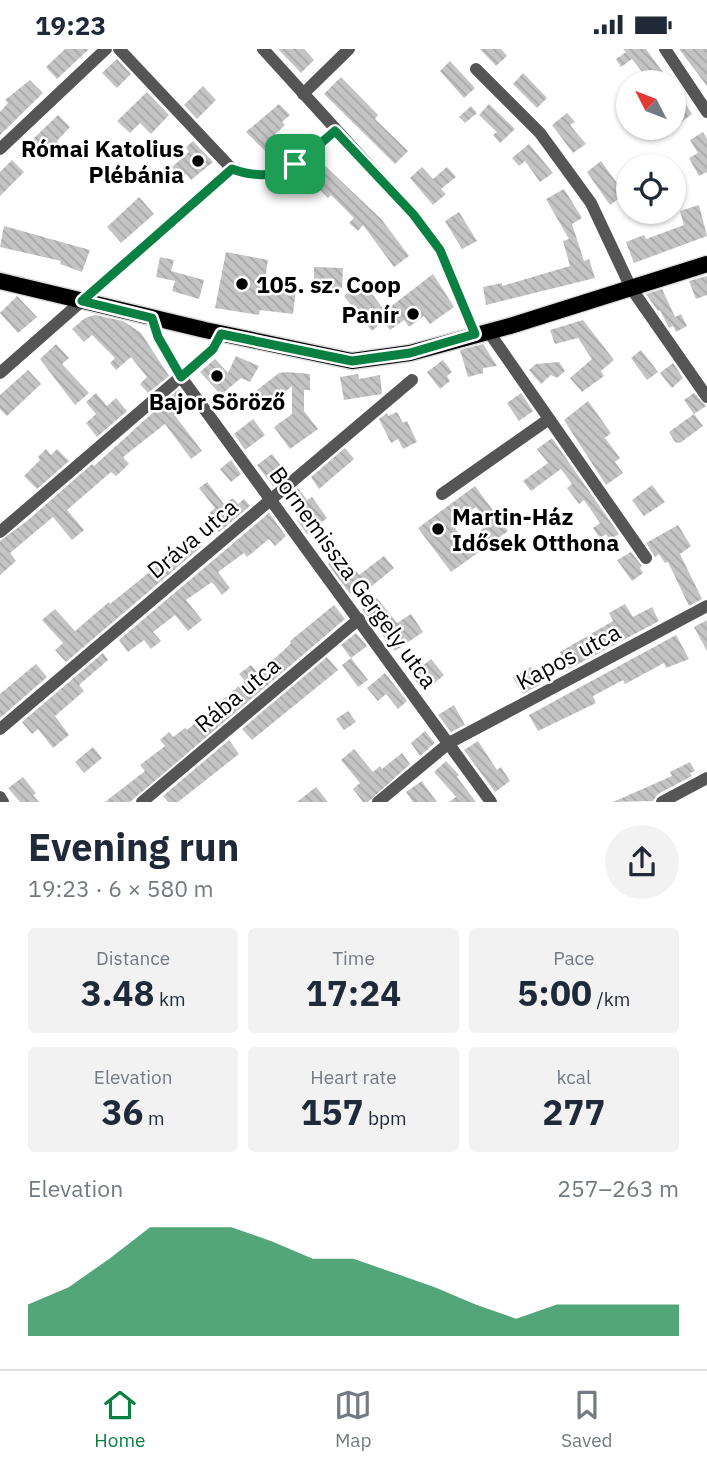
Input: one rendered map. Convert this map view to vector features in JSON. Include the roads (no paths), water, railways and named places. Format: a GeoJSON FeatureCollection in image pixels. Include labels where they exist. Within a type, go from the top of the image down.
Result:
{"type":"FeatureCollection","features":[{"type":"Feature","properties":{"kind":"main road"},"geometry":{"type":"LineString","coordinates":[[0,281],[221,334],[352,361],[410,353],[707,264]]}},
{"type":"Feature","properties":{"kind":"street"},"geometry":{"type":"LineString","coordinates":[[0,149],[106,49]]}},
{"type":"Feature","properties":{"kind":"street"},"geometry":{"type":"LineString","coordinates":[[119,49],[232,169],[251,176],[276,175],[335,131]]}},
{"type":"Feature","properties":{"kind":"street"},"geometry":{"type":"LineString","coordinates":[[263,49],[413,214],[440,250],[482,333],[549,419],[646,558]]}},
{"type":"Feature","properties":{"kind":"street"},"geometry":{"type":"LineString","coordinates":[[303,94],[349,49]]}},
{"type":"Feature","properties":{"kind":"street"},"geometry":{"type":"LineString","coordinates":[[665,49],[707,112]]}},
{"type":"Feature","properties":{"kind":"street"},"geometry":{"type":"LineString","coordinates":[[476,69],[540,133],[590,202],[631,288],[707,397]]}},
{"type":"Feature","properties":{"kind":"street"},"geometry":{"type":"LineString","coordinates":[[0,373],[232,169]]}},
{"type":"Feature","properties":{"kind":"street","name":"Bornemissza Gergely utca"},"geometry":{"type":"LineString","coordinates":[[152,318],[158,337],[181,377],[491,802]]}},
{"type":"Feature","properties":{"kind":"street"},"geometry":{"type":"LineString","coordinates":[[0,532],[213,349],[221,334]]}},
{"type":"Feature","properties":{"kind":"street","name":"Dráva utca"},"geometry":{"type":"LineString","coordinates":[[0,729],[412,380]]}},
{"type":"Feature","properties":{"kind":"street"},"geometry":{"type":"LineString","coordinates":[[442,493],[549,419]]}},
{"type":"Feature","properties":{"kind":"street","name":"Kapos utca"},"geometry":{"type":"LineString","coordinates":[[378,802],[449,743],[707,606]]}},
{"type":"Feature","properties":{"kind":"street","name":"Rába utca"},"geometry":{"type":"LineString","coordinates":[[142,802],[359,619]]}},
{"type":"Feature","properties":{"kind":"street"},"geometry":{"type":"LineString","coordinates":[[662,802],[707,778]]}},
{"type":"Feature","properties":{"kind":"street"},"geometry":{"type":"LineString","coordinates":[[0,797],[4,802]]}},
{"type":"Feature","properties":{"kind":"place","name":"Római Katolius Plébánia"},"geometry":{"type":"Point","coordinates":[198,161]}},
{"type":"Feature","properties":{"kind":"place","name":"105. sz. Coop"},"geometry":{"type":"Point","coordinates":[242,284]}},
{"type":"Feature","properties":{"kind":"place","name":"Panír"},"geometry":{"type":"Point","coordinates":[413,314]}},
{"type":"Feature","properties":{"kind":"place","name":"Bajor Söröző"},"geometry":{"type":"Point","coordinates":[217,376]}},
{"type":"Feature","properties":{"kind":"place","name":"Martin-Ház Idősek Otthona"},"geometry":{"type":"Point","coordinates":[438,529]}}]}
